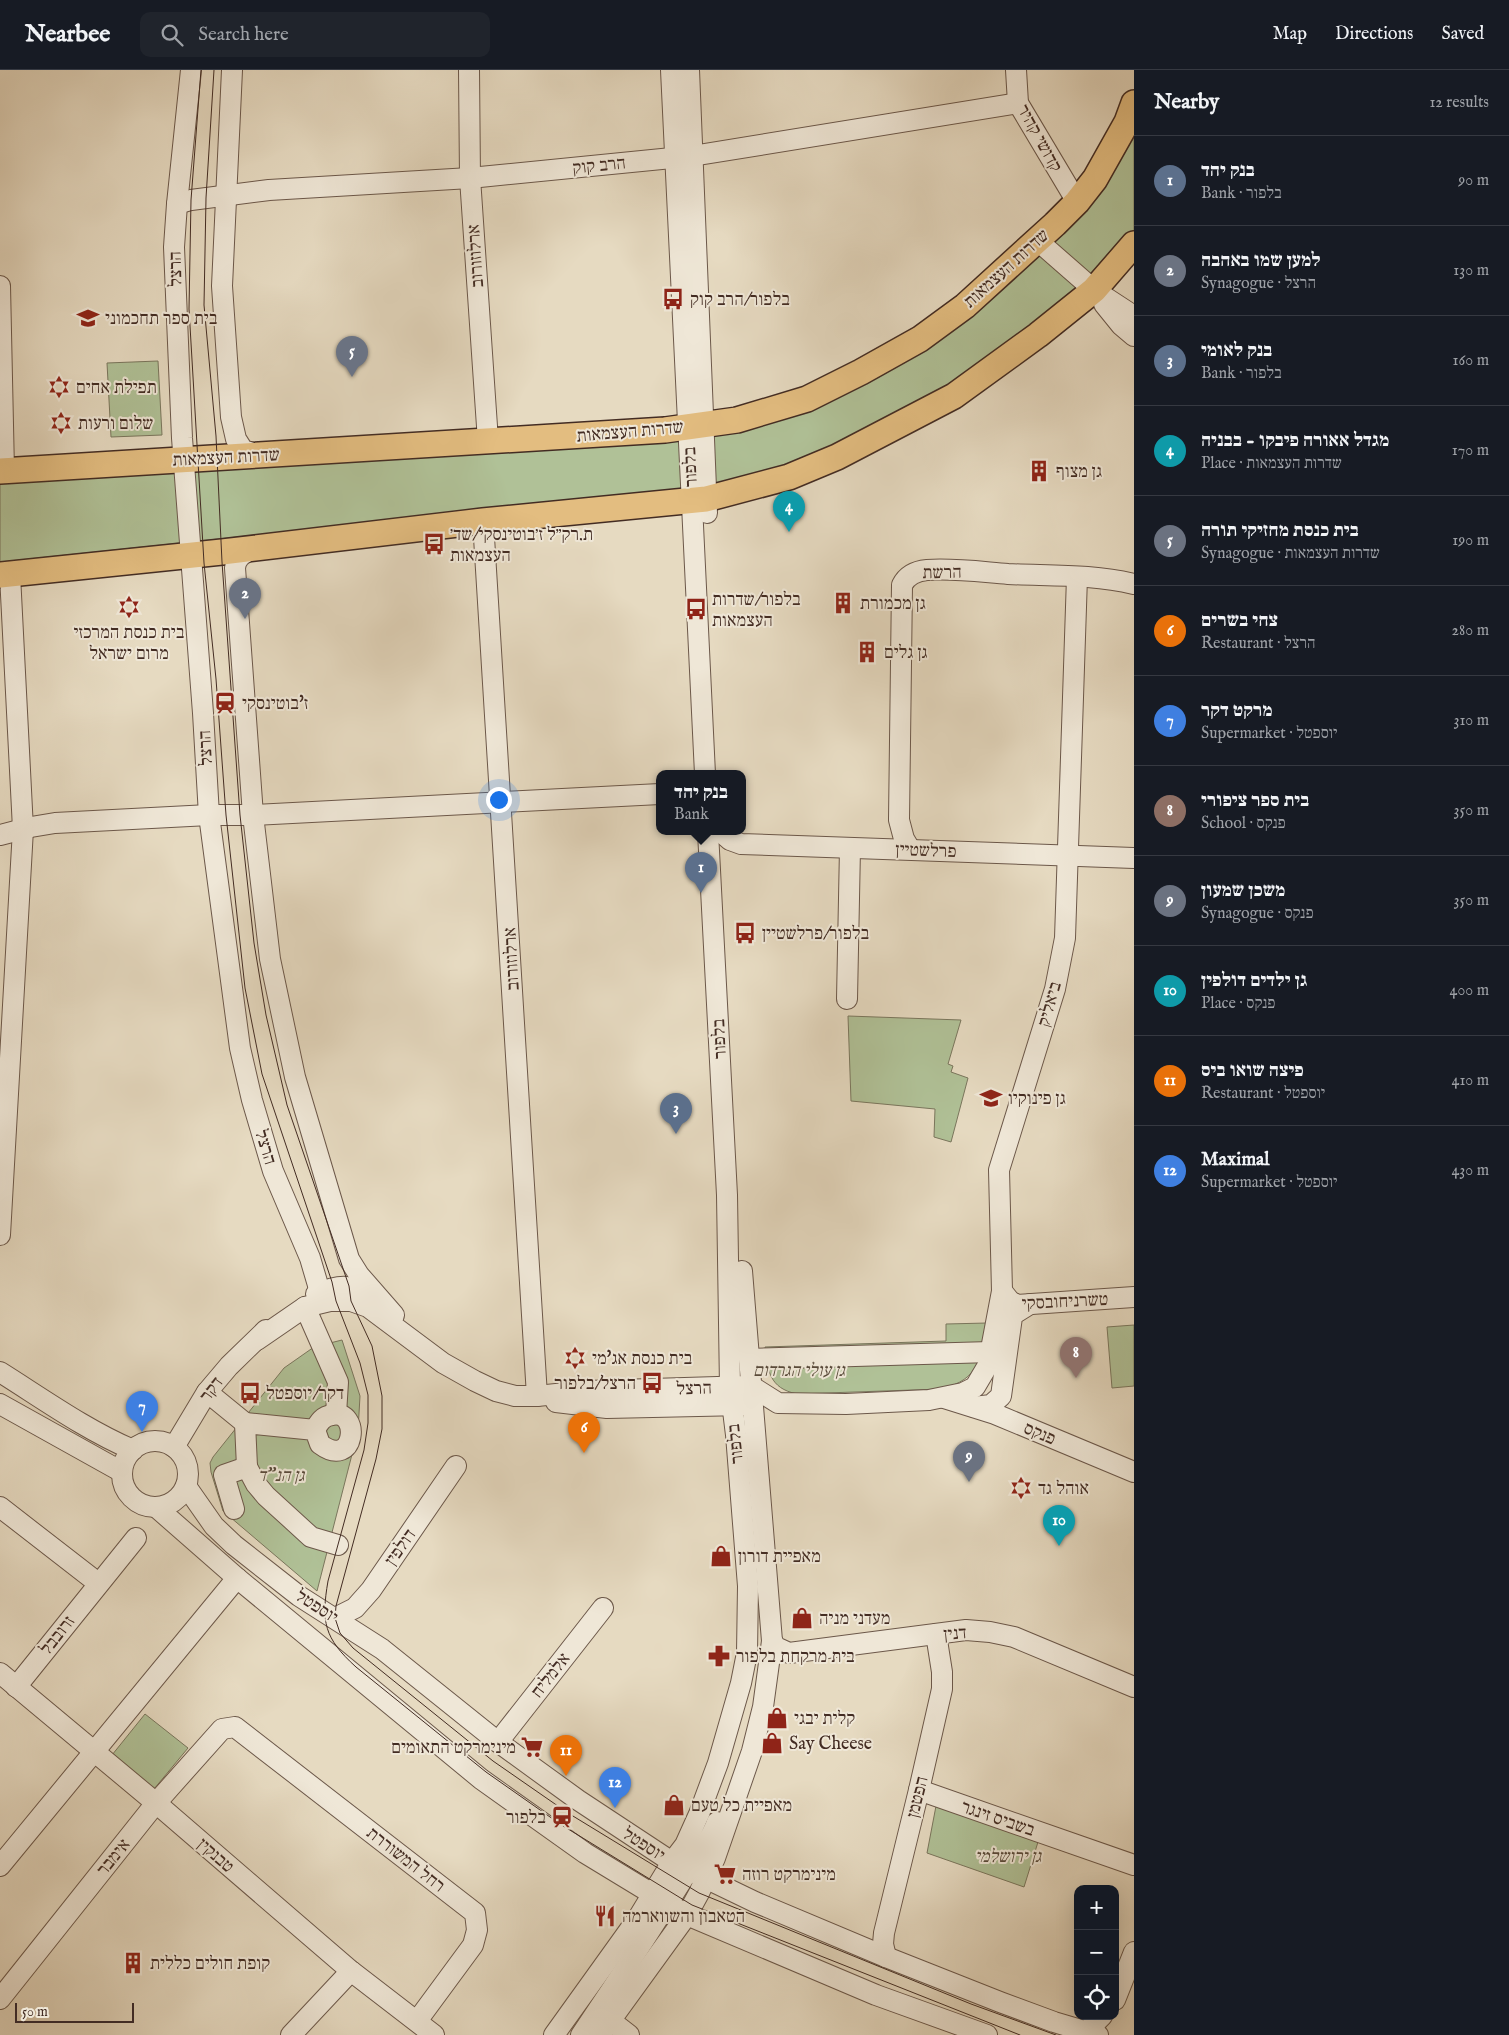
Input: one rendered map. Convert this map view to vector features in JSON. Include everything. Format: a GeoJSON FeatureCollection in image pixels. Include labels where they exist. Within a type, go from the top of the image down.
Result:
{"type":"FeatureCollection","features":[{"type":"Feature","properties":{"kind":"main road","name":"שדרות העצמאות"},"geometry":{"type":"LineString","coordinates":[[2,471],[666,430],[737,420],[807,399],[920,339],[965,306],[1038,241],[1077,202],[1095,179],[1127,122],[1134,103]]}},
{"type":"Feature","properties":{"kind":"main road"},"geometry":{"type":"LineString","coordinates":[[5,575],[483,521],[699,500],[789,477],[837,457],[954,396],[993,369],[1094,290],[1134,244]]}},
{"type":"Feature","properties":{"kind":"street","name":"הרצל"},"geometry":{"type":"LineString","coordinates":[[191,70],[177,204],[174,257],[190,555],[209,815],[240,1048],[252,1100],[273,1170],[325,1297]]}},
{"type":"Feature","properties":{"kind":"street"},"geometry":{"type":"LineString","coordinates":[[232,70],[222,286],[231,418],[236,439],[243,450],[259,456]]}},
{"type":"Feature","properties":{"kind":"street","name":"ארלוזורוב"},"geometry":{"type":"LineString","coordinates":[[469,70],[470,178],[488,441]]}},
{"type":"Feature","properties":{"kind":"street","name":"בלפור"},"geometry":{"type":"LineString","coordinates":[[671,70],[684,157]]}},
{"type":"Feature","properties":{"kind":"street","name":"בלפור"},"geometry":{"type":"LineString","coordinates":[[689,70],[684,157],[699,500],[705,770]]}},
{"type":"Feature","properties":{"kind":"street","name":"קדושי קהיר"},"geometry":{"type":"LineString","coordinates":[[1016,70],[1018,103],[1077,202]]}},
{"type":"Feature","properties":{"kind":"street","name":"הרב קוק"},"geometry":{"type":"LineString","coordinates":[[177,204],[226,194],[269,190],[470,178],[684,157],[1018,103]]}},
{"type":"Feature","properties":{"kind":"street"},"geometry":{"type":"LineString","coordinates":[[229,151],[234,165],[243,175],[253,183],[269,190]]}},
{"type":"Feature","properties":{"kind":"street"},"geometry":{"type":"LineString","coordinates":[[1038,241],[1094,290],[1134,316]]}},
{"type":"Feature","properties":{"kind":"street"},"geometry":{"type":"LineString","coordinates":[[0,286],[2,471]]}},
{"type":"Feature","properties":{"kind":"street"},"geometry":{"type":"LineString","coordinates":[[1094,290],[1121,325],[1134,336]]}},
{"type":"Feature","properties":{"kind":"street","name":"בלפור"},"geometry":{"type":"LineString","coordinates":[[699,500],[718,770]]}},
{"type":"Feature","properties":{"kind":"street","name":"ארלוזורוב"},"geometry":{"type":"LineString","coordinates":[[483,521],[537,1396]]}},
{"type":"Feature","properties":{"kind":"street","name":"הרצל"},"geometry":{"type":"LineString","coordinates":[[254,548],[238,558],[235,568],[253,815],[270,959],[295,1077],[349,1259],[359,1275],[385,1306],[443,1363]]}},
{"type":"Feature","properties":{"kind":"street","name":"הרשת"},"geometry":{"type":"LineString","coordinates":[[910,849],[903,835],[899,820],[902,584],[906,578],[914,573],[927,570],[1077,577],[1123,581],[1134,584]]}},
{"type":"Feature","properties":{"kind":"street"},"geometry":{"type":"LineString","coordinates":[[0,1235],[22,829],[5,575]]}},
{"type":"Feature","properties":{"kind":"street","name":"ביאליק"},"geometry":{"type":"LineString","coordinates":[[944,1398],[963,1393],[975,1387],[986,1371],[991,1352],[1002,1292],[999,1170],[1055,989],[1065,938],[1077,577]]}},
{"type":"Feature","properties":{"kind":"street"},"geometry":{"type":"LineString","coordinates":[[0,834],[55,823],[656,794]]}},
{"type":"Feature","properties":{"kind":"street","name":"בלפור"},"geometry":{"type":"LineString","coordinates":[[606,2028],[687,1915],[691,1866],[685,1845],[718,1763],[741,1683],[747,1653],[748,1586],[736,1435],[730,1396],[727,1196],[708,835]]}},
{"type":"Feature","properties":{"kind":"street","name":"בלפור"},"geometry":{"type":"LineString","coordinates":[[555,2033],[638,1918],[652,1894],[691,1866],[715,1858],[752,1751],[763,1707],[772,1641],[742,1290],[721,835]]}},
{"type":"Feature","properties":{"kind":"street","name":"פרלשטיין"},"geometry":{"type":"LineString","coordinates":[[724,835],[730,840],[740,844],[1134,858]]}},
{"type":"Feature","properties":{"kind":"street"},"geometry":{"type":"LineString","coordinates":[[847,999],[850,848]]}},
{"type":"Feature","properties":{"kind":"street"},"geometry":{"type":"LineString","coordinates":[[277,1318],[303,1292],[307,1282],[310,1258]]}},
{"type":"Feature","properties":{"kind":"street","name":"הרצל"},"geometry":{"type":"LineString","coordinates":[[325,1297],[334,1288],[349,1286],[365,1293],[385,1306]]}},
{"type":"Feature","properties":{"kind":"street","name":"טשרניחובסקי"},"geometry":{"type":"LineString","coordinates":[[1002,1292],[1016,1305],[1134,1297]]}},
{"type":"Feature","properties":{"kind":"street","name":"הרצל"},"geometry":{"type":"LineString","coordinates":[[325,1297],[351,1301],[368,1307],[443,1363],[496,1391],[516,1396],[537,1396],[585,1391],[752,1396],[779,1414],[846,1404],[944,1398]]}},
{"type":"Feature","properties":{"kind":"street","name":"דקר"},"geometry":{"type":"LineString","coordinates":[[257,1340],[325,1297]]}},
{"type":"Feature","properties":{"kind":"street","name":"דקר"},"geometry":{"type":"LineString","coordinates":[[174,1447],[207,1392],[229,1366],[277,1318],[302,1301],[325,1297]]}},
{"type":"Feature","properties":{"kind":"street"},"geometry":{"type":"LineString","coordinates":[[974,1407],[991,1404],[1001,1396],[1012,1317],[1030,1304]]}},
{"type":"Feature","properties":{"kind":"street"},"geometry":{"type":"LineString","coordinates":[[305,1308],[338,1382],[336,1414]]}},
{"type":"Feature","properties":{"kind":"street"},"geometry":{"type":"LineString","coordinates":[[749,1359],[991,1352]]}},
{"type":"Feature","properties":{"kind":"street"},"geometry":{"type":"LineString","coordinates":[[0,1372],[94,1431],[133,1450]]}},
{"type":"Feature","properties":{"kind":"street"},"geometry":{"type":"LineString","coordinates":[[207,1392],[245,1423],[315,1430]]}},
{"type":"Feature","properties":{"kind":"street","name":"הרצל"},"geometry":{"type":"LineString","coordinates":[[537,1396],[569,1404],[607,1408],[697,1406],[730,1396]]}},
{"type":"Feature","properties":{"kind":"street","name":"פנקס"},"geometry":{"type":"LineString","coordinates":[[944,1398],[995,1414],[1134,1472]]}},
{"type":"Feature","properties":{"kind":"street"},"geometry":{"type":"LineString","coordinates":[[0,1404],[122,1472]]}},
{"type":"Feature","properties":{"kind":"street"},"geometry":{"type":"LineString","coordinates":[[697,1406],[715,1413],[736,1435]]}},
{"type":"Feature","properties":{"kind":"street"},"geometry":{"type":"LineString","coordinates":[[336,1414],[344,1417],[351,1427],[350,1441],[341,1450],[326,1448],[320,1444],[315,1430],[323,1418],[336,1414]]}},
{"type":"Feature","properties":{"kind":"street"},"geometry":{"type":"LineString","coordinates":[[245,1423],[247,1467],[256,1484],[266,1496],[311,1537],[338,1545]]}},
{"type":"Feature","properties":{"kind":"street"},"geometry":{"type":"LineString","coordinates":[[158,1441],[174,1447],[181,1453],[188,1469],[186,1486],[177,1499],[156,1507],[145,1505],[135,1500],[128,1492],[122,1472],[128,1456],[141,1445],[158,1441]]}},
{"type":"Feature","properties":{"kind":"street","name":"דולפין"},"geometry":{"type":"LineString","coordinates":[[335,1618],[355,1608],[366,1595],[456,1466]]}},
{"type":"Feature","properties":{"kind":"street"},"geometry":{"type":"LineString","coordinates":[[234,1509],[224,1475],[247,1467]]}},
{"type":"Feature","properties":{"kind":"street","name":"יוספטל"},"geometry":{"type":"LineString","coordinates":[[186,1486],[214,1526],[234,1545],[299,1596],[382,1649],[498,1742],[578,1800],[755,1902],[886,1958],[1009,2006],[1092,2033]]}},
{"type":"Feature","properties":{"kind":"street"},"geometry":{"type":"LineString","coordinates":[[0,1507],[98,1583]]}},
{"type":"Feature","properties":{"kind":"street","name":"יוספטל"},"geometry":{"type":"LineString","coordinates":[[156,1507],[237,1578],[481,1779],[559,1836],[687,1915],[876,1995],[987,2035]]}},
{"type":"Feature","properties":{"kind":"street","name":"זרובבל"},"geometry":{"type":"LineString","coordinates":[[16,1687],[136,1538]]}},
{"type":"Feature","properties":{"kind":"street"},"geometry":{"type":"LineString","coordinates":[[0,1866],[237,1578]]}},
{"type":"Feature","properties":{"kind":"street"},"geometry":{"type":"LineString","coordinates":[[366,1595],[362,1618],[368,1632],[382,1649]]}},
{"type":"Feature","properties":{"kind":"street","name":"אלמליח"},"geometry":{"type":"LineString","coordinates":[[498,1742],[603,1608]]}},
{"type":"Feature","properties":{"kind":"street"},"geometry":{"type":"LineString","coordinates":[[581,2035],[669,1904],[691,1866],[733,1751],[752,1682],[753,1644],[747,1624]]}},
{"type":"Feature","properties":{"kind":"street","name":"דנין"},"geometry":{"type":"LineString","coordinates":[[772,1641],[782,1652],[789,1653],[966,1630],[990,1632],[1014,1637],[1134,1687]]}},
{"type":"Feature","properties":{"kind":"street","name":"הפטמן"},"geometry":{"type":"LineString","coordinates":[[886,1958],[883,1944],[884,1932],[942,1689],[942,1672],[936,1634]]}},
{"type":"Feature","properties":{"kind":"street","name":"טבנקין"},"geometry":{"type":"LineString","coordinates":[[0,1673],[156,1803],[351,1970],[434,2035]]}},
{"type":"Feature","properties":{"kind":"street","name":"אימבר"},"geometry":{"type":"LineString","coordinates":[[0,1999],[156,1803],[222,1729],[236,1727]]}},
{"type":"Feature","properties":{"kind":"street","name":"רחל המשוררת"},"geometry":{"type":"LineString","coordinates":[[236,1727],[476,1913],[477,1930],[473,1945],[417,2021]]}},
{"type":"Feature","properties":{"kind":"street","name":"בשביס זינגר"},"geometry":{"type":"LineString","coordinates":[[919,1790],[1134,1865]]}},
{"type":"Feature","properties":{"kind":"street"},"geometry":{"type":"LineString","coordinates":[[628,1879],[641,1896],[638,1918]]}},
{"type":"Feature","properties":{"kind":"street"},"geometry":{"type":"LineString","coordinates":[[1119,1990],[1134,1952]]}},
{"type":"Feature","properties":{"kind":"street"},"geometry":{"type":"LineString","coordinates":[[290,2035],[351,1970]]}},
{"type":"Feature","properties":{"kind":"street"},"geometry":{"type":"LineString","coordinates":[[555,2033],[623,1974]]}},
{"type":"Feature","properties":{"kind":"street"},"geometry":{"type":"LineString","coordinates":[[1092,2033],[1100,2020]]}},
{"type":"Feature","properties":{"kind":"street"},"geometry":{"type":"LineString","coordinates":[[606,2028],[629,2035]]}},
{"type":"Feature","properties":{"kind":"green space"},"geometry":{"type":"Polygon","coordinates":[[[1134,126],[1134,231],[1114,256],[1035,326],[932,401],[805,461],[711,487],[0,562],[0,478],[663,438],[921,346],[1134,126]]]}},
{"type":"Feature","properties":{"kind":"green space"},"geometry":{"type":"Polygon","coordinates":[[[158,361],[162,435],[111,437],[107,363],[158,361]]]}},
{"type":"Feature","properties":{"kind":"green space"},"geometry":{"type":"Polygon","coordinates":[[[848,1016],[961,1020],[948,1064],[953,1066],[951,1072],[968,1078],[951,1142],[934,1137],[935,1109],[851,1101],[848,1016]]]}},
{"type":"Feature","properties":{"kind":"green space","name":"גן עולי הגרדום"},"geometry":{"type":"Polygon","coordinates":[[[987,1323],[980,1357],[971,1373],[954,1385],[941,1389],[797,1394],[781,1388],[775,1383],[767,1364],[765,1347],[946,1341],[946,1324],[987,1323]]]}},
{"type":"Feature","properties":{"kind":"green space"},"geometry":{"type":"Polygon","coordinates":[[[1134,1325],[1134,1386],[1112,1388],[1107,1327],[1134,1325]]]}},
{"type":"Feature","properties":{"kind":"green space","name":"גן הנ\"ד"},"geometry":{"type":"Polygon","coordinates":[[[342,1340],[360,1396],[358,1431],[317,1591],[223,1511],[210,1463],[284,1368],[314,1347],[342,1340]]]}},
{"type":"Feature","properties":{"kind":"green space"},"geometry":{"type":"Polygon","coordinates":[[[145,1714],[188,1748],[154,1789],[112,1755],[145,1714]]]}},
{"type":"Feature","properties":{"kind":"green space","name":"גן ירושלמי"},"geometry":{"type":"Polygon","coordinates":[[[936,1806],[1038,1842],[1024,1887],[927,1853],[936,1806]]]}},
{"type":"Feature","properties":{"kind":"tram line"},"geometry":{"type":"LineString","coordinates":[[201,70],[191,200],[189,309],[204,563],[216,679],[226,815],[245,988],[262,1074],[332,1282],[336,1301],[360,1363],[368,1395],[368,1423],[364,1450],[328,1581],[325,1619],[331,1638],[345,1657],[356,1667],[486,1772],[560,1824],[692,1905],[1020,2035]]}},
{"type":"Feature","properties":{"kind":"tram line"},"geometry":{"type":"LineString","coordinates":[[214,70],[206,198],[204,305],[216,436],[222,562],[240,815],[254,943],[266,1015],[287,1105],[349,1286],[351,1301],[372,1346],[382,1396],[382,1429],[376,1459],[336,1606],[335,1618],[340,1633],[353,1648],[493,1761],[568,1813],[699,1893],[971,2004],[1056,2035]]}},
{"type":"Feature","properties":{"kind":"place","name":"בלפור/הרב קוק"},"geometry":{"type":"Point","coordinates":[673,299]}},
{"type":"Feature","properties":{"kind":"place","name":"בית ספר תחכמוני"},"geometry":{"type":"Point","coordinates":[88,318]}},
{"type":"Feature","properties":{"kind":"place","name":"בית כנסת מחזיקי תורה"},"geometry":{"type":"Point","coordinates":[352,377]}},
{"type":"Feature","properties":{"kind":"place","name":"תפילת אחים"},"geometry":{"type":"Point","coordinates":[59,387]}},
{"type":"Feature","properties":{"kind":"place","name":"שלום ורעות"},"geometry":{"type":"Point","coordinates":[61,423]}},
{"type":"Feature","properties":{"kind":"place","name":"גן מצוף"},"geometry":{"type":"Point","coordinates":[1039,471]}},
{"type":"Feature","properties":{"kind":"place","name":"מגדל אאורה פיבקו - בבניה"},"geometry":{"type":"Point","coordinates":[789,532]}},
{"type":"Feature","properties":{"kind":"place","name":"ת.רק״ל ז׳בוטינסקי/שד׳ העצמאות"},"geometry":{"type":"Point","coordinates":[434,544]}},
{"type":"Feature","properties":{"kind":"place","name":"גן מכמורת"},"geometry":{"type":"Point","coordinates":[843,603]}},
{"type":"Feature","properties":{"kind":"place","name":"בית כנסת המרכזי מרום ישראל"},"geometry":{"type":"Point","coordinates":[129,607]}},
{"type":"Feature","properties":{"kind":"place","name":"בלפור/שדרות העצמאות"},"geometry":{"type":"Point","coordinates":[696,609]}},
{"type":"Feature","properties":{"kind":"place","name":"למען שמו באהבה"},"geometry":{"type":"Point","coordinates":[245,619]}},
{"type":"Feature","properties":{"kind":"place","name":"גן גלים"},"geometry":{"type":"Point","coordinates":[867,652]}},
{"type":"Feature","properties":{"kind":"place","name":"ז'בוטינסקי"},"geometry":{"type":"Point","coordinates":[225,703]}},
{"type":"Feature","properties":{"kind":"place","name":"בנק יהד"},"geometry":{"type":"Point","coordinates":[701,893]}},
{"type":"Feature","properties":{"kind":"place","name":"בלפור/פרלשטיין"},"geometry":{"type":"Point","coordinates":[745,933]}},
{"type":"Feature","properties":{"kind":"place","name":"גן פינוקיו"},"geometry":{"type":"Point","coordinates":[991,1098]}},
{"type":"Feature","properties":{"kind":"place","name":"בנק לאומי"},"geometry":{"type":"Point","coordinates":[676,1134]}},
{"type":"Feature","properties":{"kind":"place","name":"בית כנסת אג'מי"},"geometry":{"type":"Point","coordinates":[575,1358]}},
{"type":"Feature","properties":{"kind":"place","name":"בית ספר ציפורי"},"geometry":{"type":"Point","coordinates":[1076,1378]}},
{"type":"Feature","properties":{"kind":"place","name":"הרצל/בלפור"},"geometry":{"type":"Point","coordinates":[652,1383]}},
{"type":"Feature","properties":{"kind":"place","name":"דקר/יוספטל"},"geometry":{"type":"Point","coordinates":[250,1393]}},
{"type":"Feature","properties":{"kind":"place","name":"מרקט דקר"},"geometry":{"type":"Point","coordinates":[142,1432]}},
{"type":"Feature","properties":{"kind":"place","name":"צחי בשרים"},"geometry":{"type":"Point","coordinates":[584,1453]}},
{"type":"Feature","properties":{"kind":"place","name":"משכן שמעון"},"geometry":{"type":"Point","coordinates":[969,1482]}},
{"type":"Feature","properties":{"kind":"place","name":"אוהל גד"},"geometry":{"type":"Point","coordinates":[1021,1488]}},
{"type":"Feature","properties":{"kind":"place","name":"גן ילדים דולפין"},"geometry":{"type":"Point","coordinates":[1059,1546]}},
{"type":"Feature","properties":{"kind":"place","name":"מאפיית דורון"},"geometry":{"type":"Point","coordinates":[721,1556]}},
{"type":"Feature","properties":{"kind":"place","name":"מעדני מניה"},"geometry":{"type":"Point","coordinates":[802,1618]}},
{"type":"Feature","properties":{"kind":"place","name":"בית מרקחת בלפור"},"geometry":{"type":"Point","coordinates":[719,1656]}},
{"type":"Feature","properties":{"kind":"place","name":"קלית יבגי"},"geometry":{"type":"Point","coordinates":[777,1718]}},
{"type":"Feature","properties":{"kind":"place","name":"Say Cheese"},"geometry":{"type":"Point","coordinates":[772,1743]}},
{"type":"Feature","properties":{"kind":"place","name":"מינימרקט התאומים"},"geometry":{"type":"Point","coordinates":[532,1747]}},
{"type":"Feature","properties":{"kind":"place","name":"פיצה שואו ביס"},"geometry":{"type":"Point","coordinates":[566,1776]}},
{"type":"Feature","properties":{"kind":"place","name":"מאפיית כל טעם"},"geometry":{"type":"Point","coordinates":[674,1805]}},
{"type":"Feature","properties":{"kind":"place","name":"Maximal"},"geometry":{"type":"Point","coordinates":[615,1808]}},
{"type":"Feature","properties":{"kind":"place","name":"בלפור"},"geometry":{"type":"Point","coordinates":[562,1817]}},
{"type":"Feature","properties":{"kind":"place","name":"מינימרקט רוזה"},"geometry":{"type":"Point","coordinates":[725,1874]}},
{"type":"Feature","properties":{"kind":"place","name":"הטאבון והשווארמה"},"geometry":{"type":"Point","coordinates":[605,1916]}},
{"type":"Feature","properties":{"kind":"place","name":"קופת חולים כללית"},"geometry":{"type":"Point","coordinates":[133,1963]}}]}
